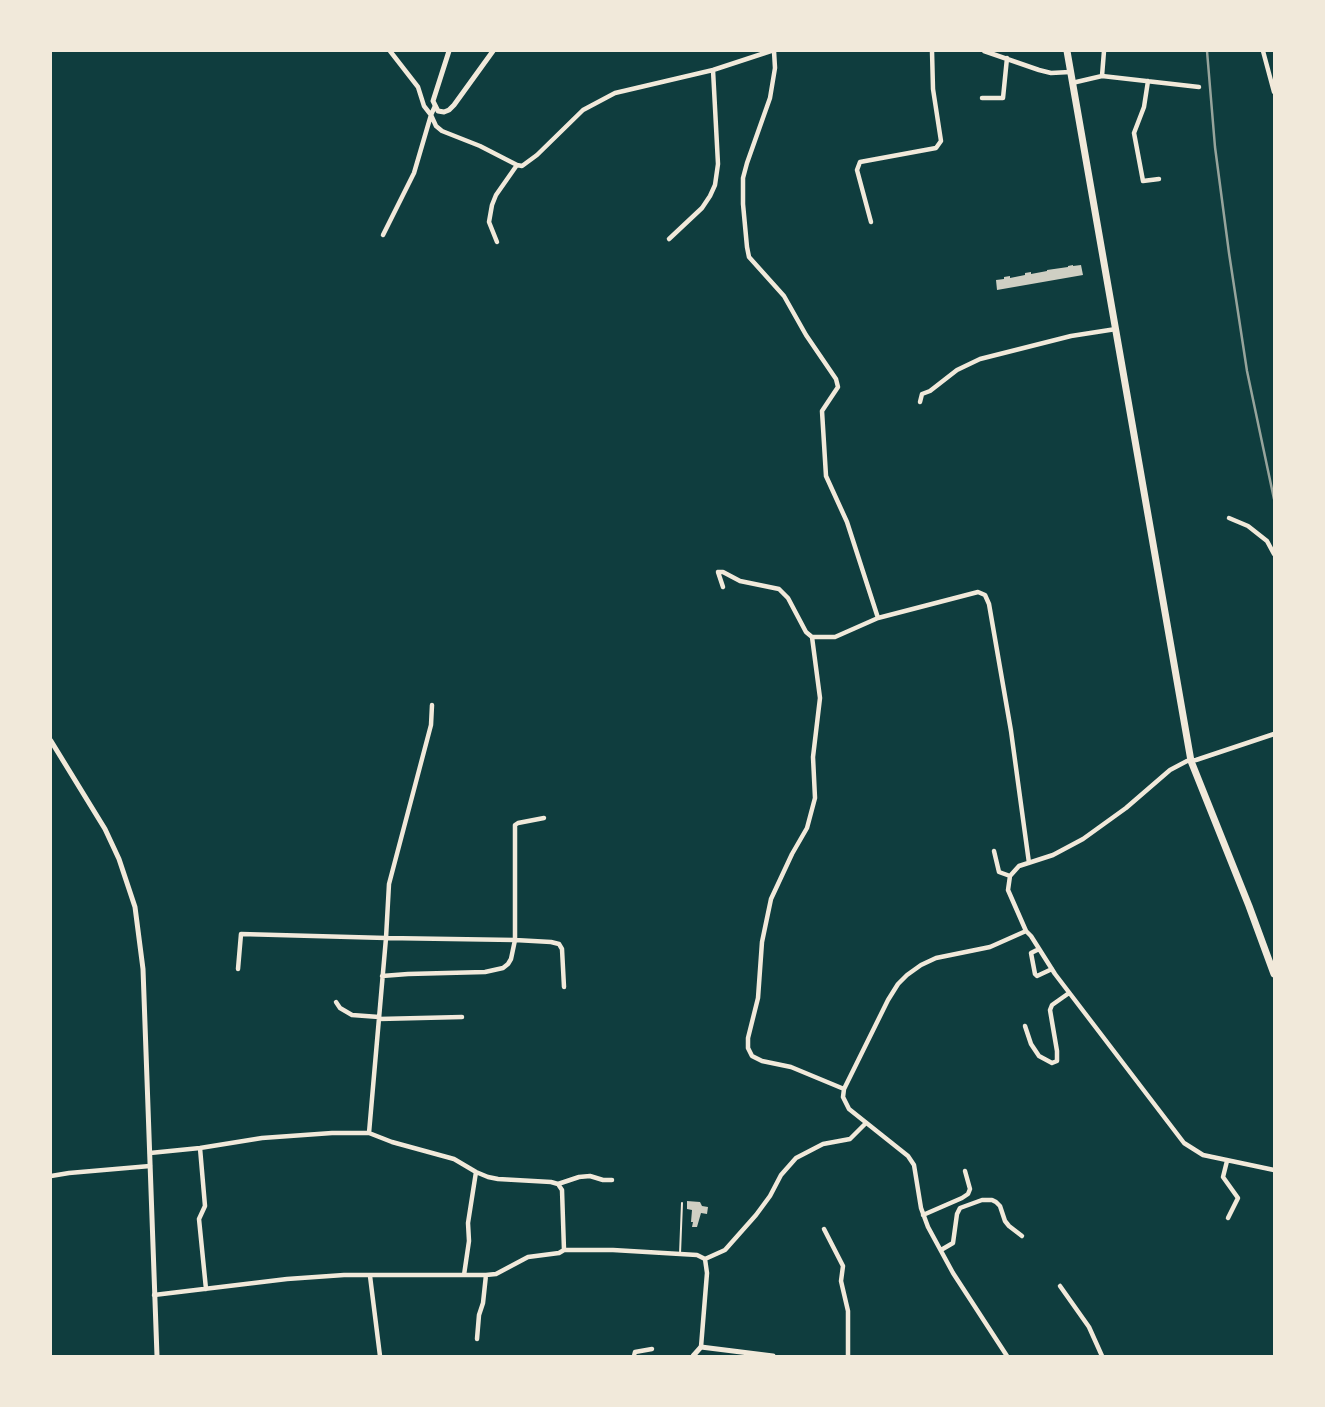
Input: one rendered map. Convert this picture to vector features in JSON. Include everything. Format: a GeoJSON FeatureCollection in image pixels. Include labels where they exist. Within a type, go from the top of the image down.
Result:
{"type":"FeatureCollection","features":[{"type":"Feature","properties":{"kind":"main road"},"geometry":{"type":"LineString","coordinates":[[1067,51],[1191,761],[1274,974]]}},
{"type":"Feature","properties":{"kind":"street"},"geometry":{"type":"LineString","coordinates":[[390,51],[418,87],[424,106],[436,126],[442,131],[522,166],[538,156],[583,110],[615,93],[713,70],[772,51],[775,68],[770,98],[746,163],[743,178],[743,204],[749,257],[784,296],[806,335],[836,379],[838,387],[822,411],[826,476],[847,522],[878,618]]}},
{"type":"Feature","properties":{"kind":"street"},"geometry":{"type":"LineString","coordinates":[[449,51],[434,94],[435,106],[438,111],[444,112],[449,110],[493,51]]}},
{"type":"Feature","properties":{"kind":"street"},"geometry":{"type":"LineString","coordinates":[[871,222],[857,170],[860,162],[936,148],[941,141],[933,89],[932,51]]}},
{"type":"Feature","properties":{"kind":"street"},"geometry":{"type":"LineString","coordinates":[[984,51],[1051,73],[1070,72]]}},
{"type":"Feature","properties":{"kind":"street"},"geometry":{"type":"LineString","coordinates":[[1102,76],[1104,51]]}},
{"type":"Feature","properties":{"kind":"street"},"geometry":{"type":"LineString","coordinates":[[1263,51],[1274,92]]}},
{"type":"Feature","properties":{"kind":"street"},"geometry":{"type":"LineString","coordinates":[[982,98],[1003,98],[1007,58]]}},
{"type":"Feature","properties":{"kind":"street"},"geometry":{"type":"LineString","coordinates":[[669,239],[702,208],[715,185],[718,164],[713,70]]}},
{"type":"Feature","properties":{"kind":"street"},"geometry":{"type":"LineString","coordinates":[[1072,82],[1102,76],[1199,87]]}},
{"type":"Feature","properties":{"kind":"street"},"geometry":{"type":"LineString","coordinates":[[1148,81],[1144,107],[1134,133],[1143,181],[1158,178]]}},
{"type":"Feature","properties":{"kind":"street"},"geometry":{"type":"LineString","coordinates":[[382,235],[414,173],[435,106]]}},
{"type":"Feature","properties":{"kind":"street"},"geometry":{"type":"LineString","coordinates":[[497,242],[489,222],[492,204],[517,165]]}},
{"type":"Feature","properties":{"kind":"street"},"geometry":{"type":"LineString","coordinates":[[920,402],[922,394],[930,391],[957,370],[980,359],[1071,336],[1116,329]]}},
{"type":"Feature","properties":{"kind":"street"},"geometry":{"type":"LineString","coordinates":[[1229,518],[1248,526],[1267,541],[1274,554]]}},
{"type":"Feature","properties":{"kind":"street"},"geometry":{"type":"LineString","coordinates":[[723,587],[718,572],[723,572],[740,581],[780,589],[788,598],[806,632],[812,637],[836,637],[878,618],[978,592],[985,595],[989,604],[1011,731],[1029,863]]}},
{"type":"Feature","properties":{"kind":"street"},"geometry":{"type":"LineString","coordinates":[[812,637],[820,698],[813,757],[815,798],[807,828],[792,854],[771,899],[762,942],[758,998],[748,1038],[748,1048],[752,1056],[791,1067],[844,1089]]}},
{"type":"Feature","properties":{"kind":"street"},"geometry":{"type":"LineString","coordinates":[[369,1133],[389,884],[431,725],[432,705]]}},
{"type":"Feature","properties":{"kind":"street"},"geometry":{"type":"LineString","coordinates":[[1274,734],[1187,761],[1170,770],[1126,808],[1083,839],[1053,855],[1019,866],[1010,876],[1008,890],[1026,931],[1052,969],[1184,1142],[1203,1155],[1274,1170]]}},
{"type":"Feature","properties":{"kind":"street"},"geometry":{"type":"LineString","coordinates":[[51,741],[105,829],[120,859],[136,907],[142,959],[157,1356]]}},
{"type":"Feature","properties":{"kind":"street"},"geometry":{"type":"LineString","coordinates":[[382,976],[484,972],[503,968],[511,959],[515,940],[514,825],[544,818]]}},
{"type":"Feature","properties":{"kind":"street"},"geometry":{"type":"LineString","coordinates":[[994,851],[999,872],[1010,876]]}},
{"type":"Feature","properties":{"kind":"street"},"geometry":{"type":"LineString","coordinates":[[1007,1356],[967,1294],[928,1226],[919,1200],[914,1165],[908,1156],[849,1109],[843,1097],[844,1089],[888,1000],[898,984],[907,975],[921,965],[936,958],[990,947],[1026,931]]}},
{"type":"Feature","properties":{"kind":"street"},"geometry":{"type":"LineString","coordinates":[[238,969],[241,934],[515,940],[559,944],[562,949],[564,987]]}},
{"type":"Feature","properties":{"kind":"street"},"geometry":{"type":"LineString","coordinates":[[1039,949],[1030,953],[1035,974],[1037,976],[1052,969]]}},
{"type":"Feature","properties":{"kind":"street"},"geometry":{"type":"LineString","coordinates":[[1025,1026],[1031,1044],[1039,1056],[1052,1063],[1056,1061],[1057,1051],[1050,1010],[1052,1005],[1069,992]]}},
{"type":"Feature","properties":{"kind":"street"},"geometry":{"type":"LineString","coordinates":[[336,1002],[340,1008],[352,1015],[379,1018],[462,1016]]}},
{"type":"Feature","properties":{"kind":"street"},"geometry":{"type":"LineString","coordinates":[[154,1295],[287,1279],[344,1275],[496,1274],[528,1257],[559,1253],[564,1250],[612,1250],[697,1255],[705,1258],[725,1250],[756,1215],[770,1196],[781,1175],[796,1158],[824,1144],[850,1139],[866,1123]]}},
{"type":"Feature","properties":{"kind":"street"},"geometry":{"type":"LineString","coordinates":[[150,1153],[200,1148],[262,1138],[332,1133],[369,1133],[392,1142],[454,1159],[476,1172],[498,1179],[558,1184],[590,1176],[603,1180],[612,1180]]}},
{"type":"Feature","properties":{"kind":"street"},"geometry":{"type":"LineString","coordinates":[[200,1148],[205,1206],[199,1218],[206,1289]]}},
{"type":"Feature","properties":{"kind":"street"},"geometry":{"type":"LineString","coordinates":[[1227,1161],[1223,1177],[1238,1198],[1228,1218]]}},
{"type":"Feature","properties":{"kind":"street"},"geometry":{"type":"LineString","coordinates":[[51,1176],[150,1166]]}},
{"type":"Feature","properties":{"kind":"street"},"geometry":{"type":"LineString","coordinates":[[924,1215],[968,1194],[970,1189],[965,1171]]}},
{"type":"Feature","properties":{"kind":"street"},"geometry":{"type":"LineString","coordinates":[[464,1275],[469,1241],[468,1223],[476,1172]]}},
{"type":"Feature","properties":{"kind":"street"},"geometry":{"type":"LineString","coordinates":[[558,1184],[562,1190],[564,1250]]}},
{"type":"Feature","properties":{"kind":"street"},"geometry":{"type":"LineString","coordinates":[[941,1250],[953,1243],[957,1214],[960,1208],[982,1200],[996,1202],[1000,1206],[1005,1221],[1022,1236]]}},
{"type":"Feature","properties":{"kind":"street"},"geometry":{"type":"LineString","coordinates":[[824,1229],[843,1266],[841,1281],[848,1311],[848,1356]]}},
{"type":"Feature","properties":{"kind":"street"},"geometry":{"type":"LineString","coordinates":[[693,1356],[701,1347],[707,1273],[705,1258]]}},
{"type":"Feature","properties":{"kind":"street"},"geometry":{"type":"LineString","coordinates":[[477,1339],[486,1275]]}},
{"type":"Feature","properties":{"kind":"street"},"geometry":{"type":"LineString","coordinates":[[370,1276],[380,1356]]}},
{"type":"Feature","properties":{"kind":"street"},"geometry":{"type":"LineString","coordinates":[[1060,1286],[1089,1327],[1102,1356]]}},
{"type":"Feature","properties":{"kind":"street"},"geometry":{"type":"LineString","coordinates":[[701,1347],[740,1354],[773,1356]]}},
{"type":"Feature","properties":{"kind":"street"},"geometry":{"type":"LineString","coordinates":[[634,1356],[635,1352],[652,1349]]}},
{"type":"Feature","properties":{"kind":"lane"},"geometry":{"type":"LineString","coordinates":[[680,1254],[682,1203]]}},
{"type":"Feature","properties":{"kind":"building"},"geometry":{"type":"Polygon","coordinates":[[[1081,265],[1083,275],[997,290],[996,280],[1004,279],[1004,277],[1010,276],[1010,278],[1025,275],[1025,273],[1031,272],[1031,274],[1081,265]]]}},
{"type":"Feature","properties":{"kind":"building"},"geometry":{"type":"Polygon","coordinates":[[[687,1201],[700,1202],[702,1206],[708,1207],[707,1214],[701,1213],[697,1227],[692,1227],[692,1210],[687,1209],[687,1201]]]}},
{"type":"Feature","properties":{"kind":"railway"},"geometry":{"type":"LineString","coordinates":[[1207,51],[1215,147],[1229,253],[1247,371],[1274,499]]}}]}
